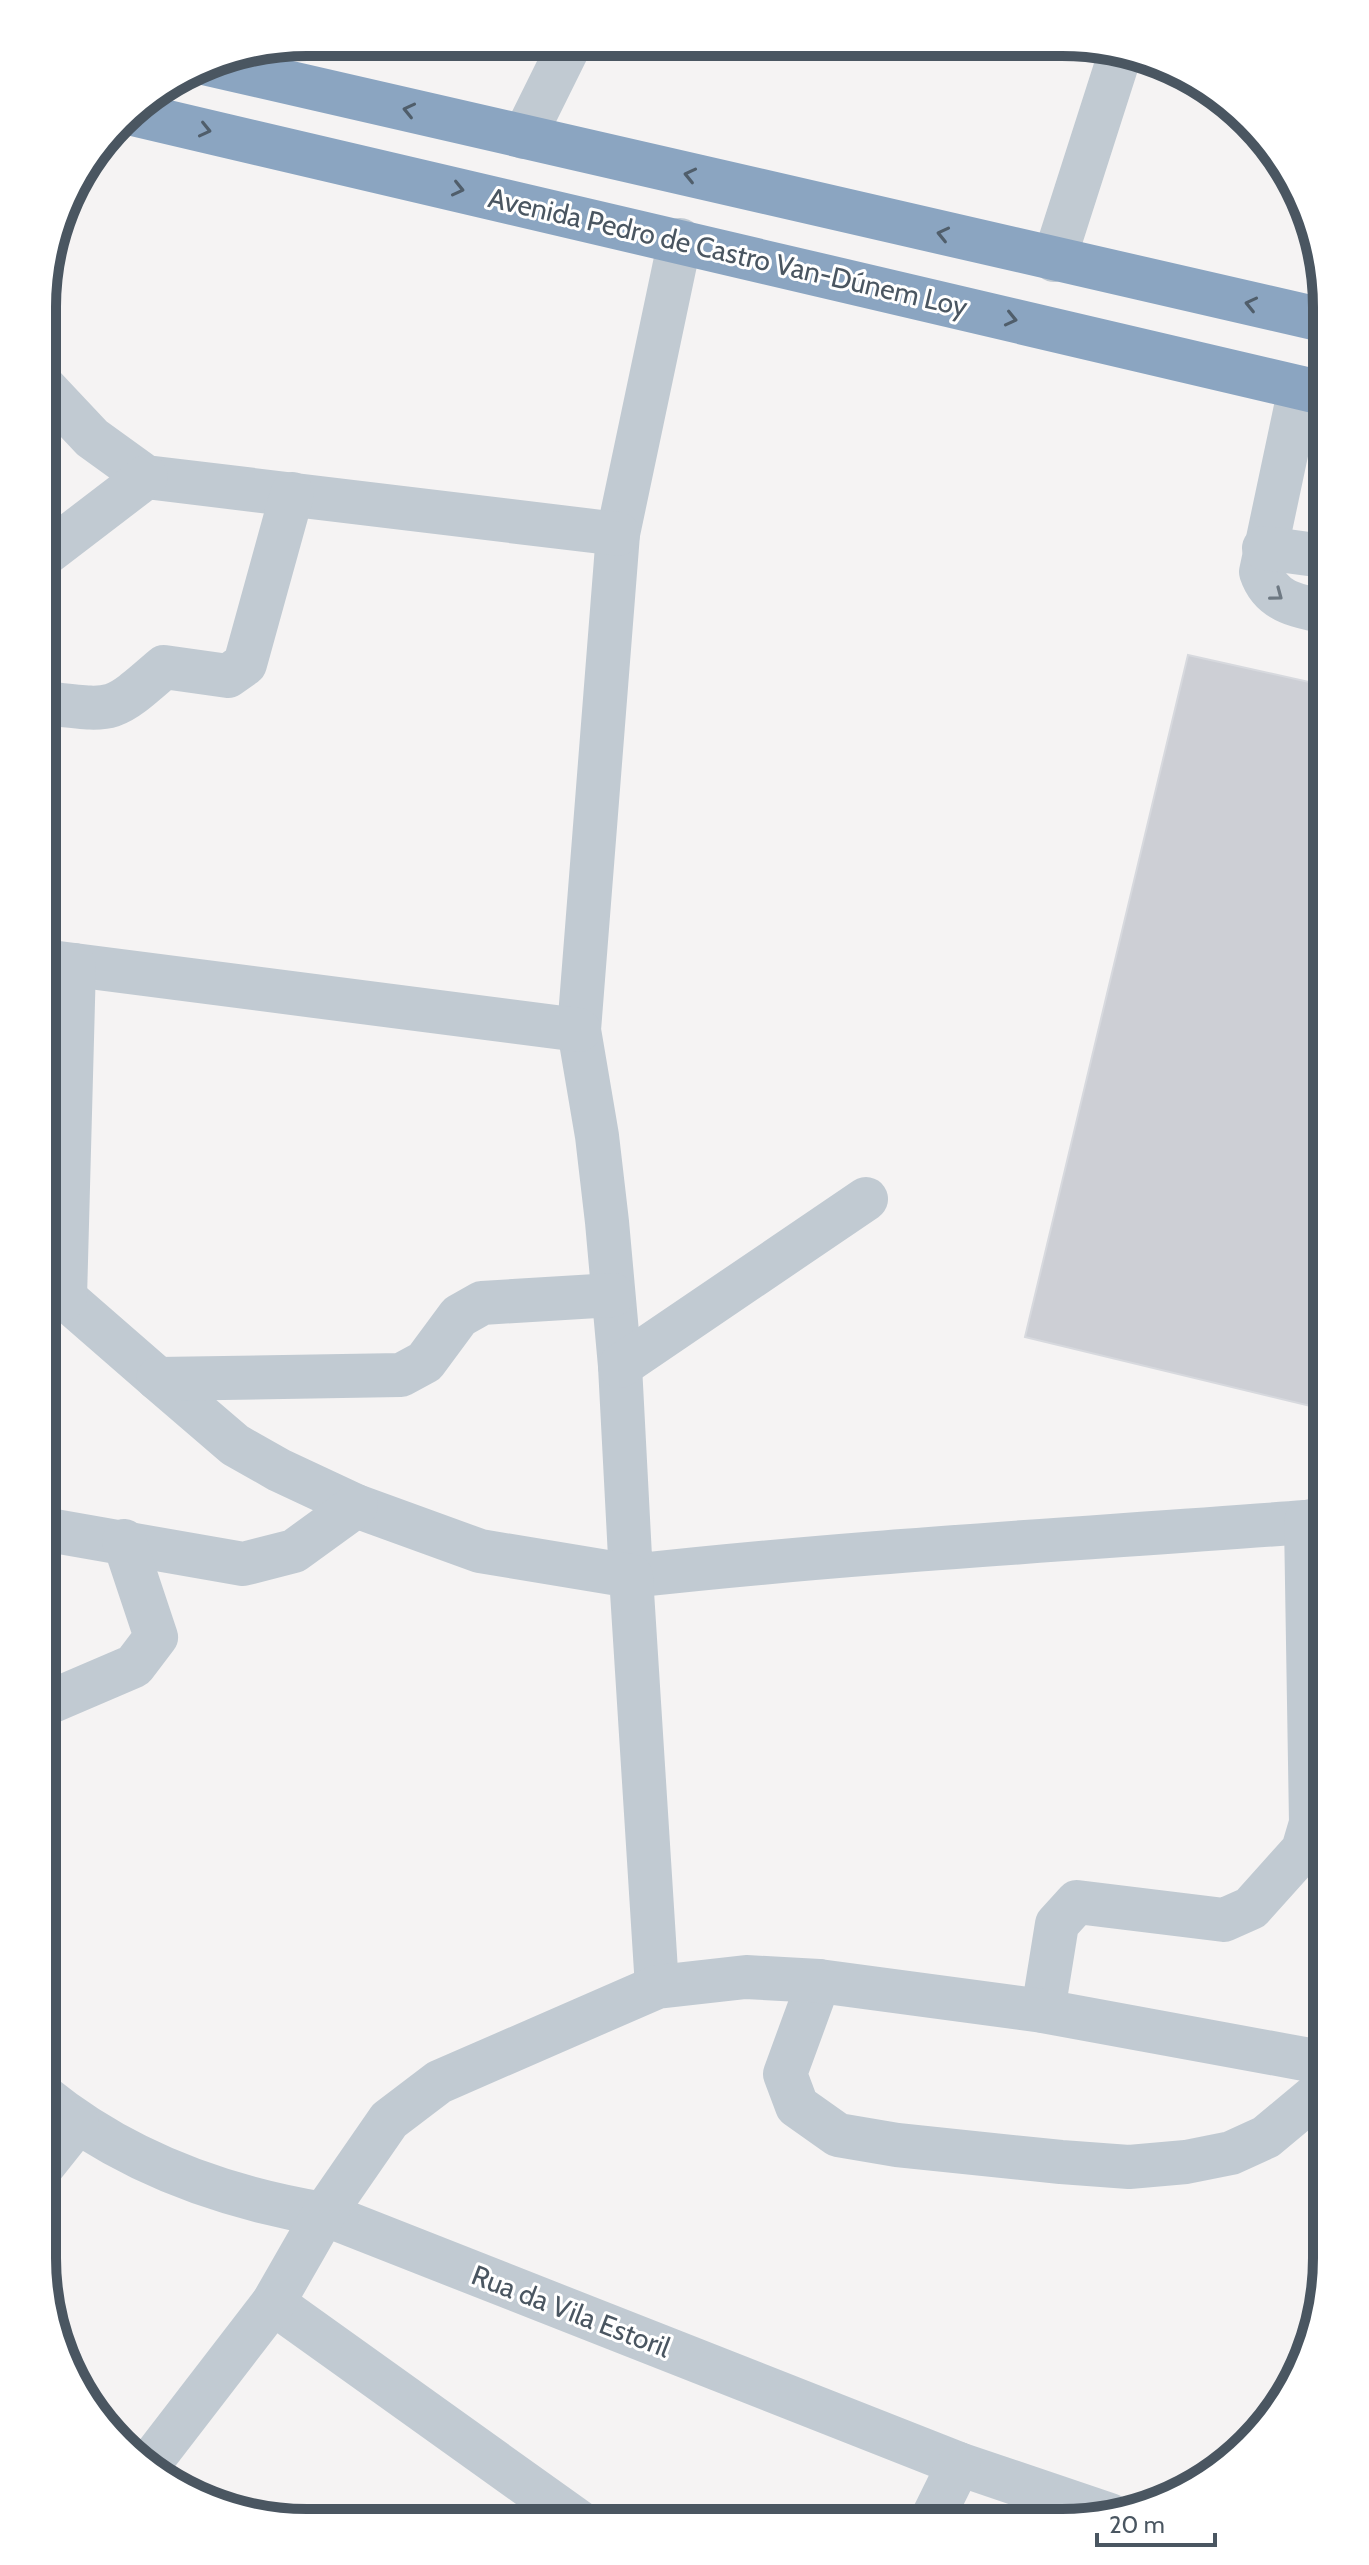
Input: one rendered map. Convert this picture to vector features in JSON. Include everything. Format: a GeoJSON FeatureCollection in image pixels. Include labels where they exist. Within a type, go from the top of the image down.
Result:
{"type":"FeatureCollection","features":[{"type":"Feature","properties":{"kind":"highway"},"geometry":{"type":"LineString","coordinates":[[228,69],[1313,318]]}},
{"type":"Feature","properties":{"kind":"highway","name":"Avenida Pedro de Castro Van-Dúnem Loy"},"geometry":{"type":"LineString","coordinates":[[144,116],[1313,391]]}},
{"type":"Feature","properties":{"kind":"street"},"geometry":{"type":"LineString","coordinates":[[524,137],[564,56]]}},
{"type":"Feature","properties":{"kind":"street"},"geometry":{"type":"LineString","coordinates":[[1054,260],[1117,63]]}},
{"type":"Feature","properties":{"kind":"street"},"geometry":{"type":"LineString","coordinates":[[657,1987],[620,1366],[597,1136],[579,1030],[618,534],[680,240]]}},
{"type":"Feature","properties":{"kind":"street"},"geometry":{"type":"LineString","coordinates":[[1313,394],[1264,548],[1261,572],[1266,588],[1286,603],[1313,609]]}},
{"type":"Feature","properties":{"kind":"street"},"geometry":{"type":"LineString","coordinates":[[56,400],[92,438],[146,477],[618,534]]}},
{"type":"Feature","properties":{"kind":"street"},"geometry":{"type":"LineString","coordinates":[[56,546],[146,477]]}},
{"type":"Feature","properties":{"kind":"street"},"geometry":{"type":"LineString","coordinates":[[56,704],[104,710],[122,703],[164,667],[228,676],[245,664],[292,494]]}},
{"type":"Feature","properties":{"kind":"street"},"geometry":{"type":"LineString","coordinates":[[1264,548],[1313,555]]}},
{"type":"Feature","properties":{"kind":"street"},"geometry":{"type":"LineString","coordinates":[[56,1044],[58,963],[579,1030]]}},
{"type":"Feature","properties":{"kind":"street"},"geometry":{"type":"LineString","coordinates":[[620,1366],[866,1199]]}},
{"type":"Feature","properties":{"kind":"street"},"geometry":{"type":"LineString","coordinates":[[56,1292],[235,1445],[356,1506],[480,1551],[631,1576],[815,1556],[1312,1520]]}},
{"type":"Feature","properties":{"kind":"street"},"geometry":{"type":"LineString","coordinates":[[158,1379],[401,1375],[425,1362],[459,1316],[482,1303],[613,1295]]}},
{"type":"Feature","properties":{"kind":"street"},"geometry":{"type":"LineString","coordinates":[[56,1531],[243,1564],[294,1551],[356,1506]]}},
{"type":"Feature","properties":{"kind":"street"},"geometry":{"type":"LineString","coordinates":[[56,1699],[134,1666],[156,1637],[124,1541]]}},
{"type":"Feature","properties":{"kind":"street"},"geometry":{"type":"LineString","coordinates":[[1043,2011],[1057,1924],[1077,1902],[1224,1920],[1251,1908],[1303,1850],[1311,1823],[1312,1746]]}},
{"type":"Feature","properties":{"kind":"street"},"geometry":{"type":"LineString","coordinates":[[154,2457],[273,2303],[324,2214],[389,2120],[439,2082],[657,1987],[746,1977],[819,1981],[1043,2011],[1312,2060]]}},
{"type":"Feature","properties":{"kind":"street"},"geometry":{"type":"LineString","coordinates":[[819,1981],[785,2074],[797,2106],[838,2135],[897,2145],[1129,2167],[1186,2162],[1231,2153],[1266,2137],[1312,2099]]}},
{"type":"Feature","properties":{"kind":"street","name":"Rua da Vila Estoril"},"geometry":{"type":"LineString","coordinates":[[56,2106],[77,2123],[177,2177],[271,2205],[324,2214],[959,2464],[1086,2507]]}},
{"type":"Feature","properties":{"kind":"street"},"geometry":{"type":"LineString","coordinates":[[56,2149],[77,2123]]}},
{"type":"Feature","properties":{"kind":"street"},"geometry":{"type":"LineString","coordinates":[[273,2303],[561,2509]]}},
{"type":"Feature","properties":{"kind":"street"},"geometry":{"type":"LineString","coordinates":[[937,2509],[959,2464]]}},
{"type":"Feature","properties":{"kind":"building"},"geometry":{"type":"Polygon","coordinates":[[[1188,655],[1313,683],[1312,1406],[1025,1337],[1188,655]]]}}]}
